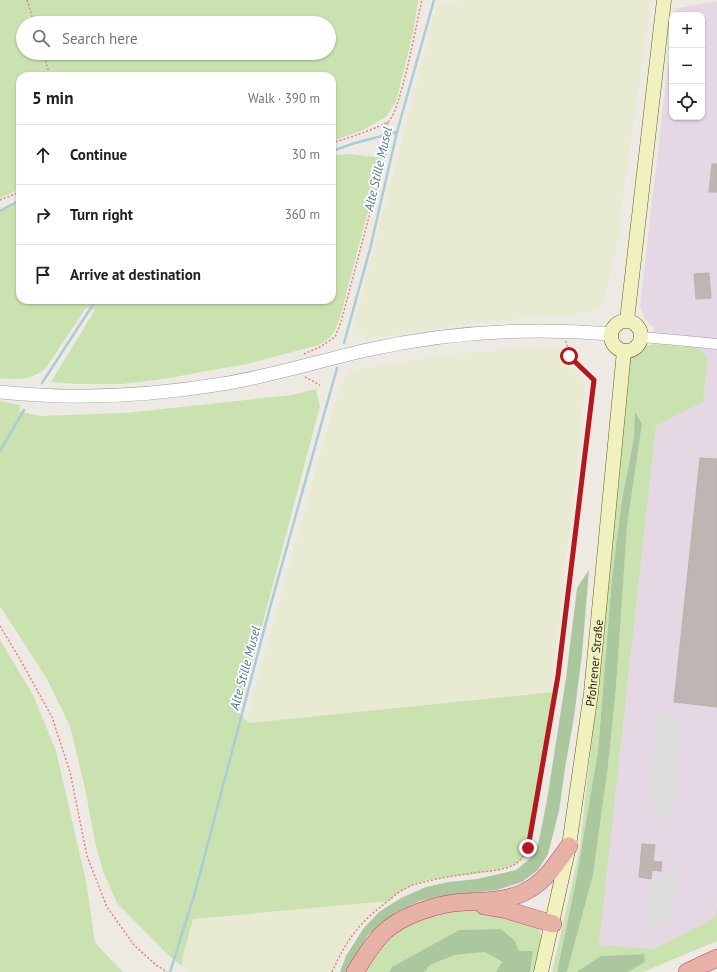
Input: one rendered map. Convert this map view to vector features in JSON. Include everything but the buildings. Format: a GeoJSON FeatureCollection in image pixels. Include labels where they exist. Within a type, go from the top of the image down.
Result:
{"type":"FeatureCollection","features":[{"type":"Feature","properties":{"kind":"highway"},"geometry":{"type":"LineString","coordinates":[[355,972],[382,933],[401,920],[424,910],[462,902],[495,900],[515,896],[530,889],[538,883],[555,866],[569,846]]}},
{"type":"Feature","properties":{"kind":"highway"},"geometry":{"type":"LineString","coordinates":[[495,900],[544,908],[550,912],[553,921]]}},
{"type":"Feature","properties":{"kind":"highway"},"geometry":{"type":"LineString","coordinates":[[462,902],[507,910],[553,921]]}},
{"type":"Feature","properties":{"kind":"highway"},"geometry":{"type":"LineString","coordinates":[[687,972],[717,958]]}},
{"type":"Feature","properties":{"kind":"main road"},"geometry":{"type":"LineString","coordinates":[[627,320],[664,0]]}},
{"type":"Feature","properties":{"kind":"main road"},"geometry":{"type":"LineString","coordinates":[[622,320],[627,320],[638,326],[642,338],[635,348],[624,351],[616,347],[610,334],[614,325],[622,320]]}},
{"type":"Feature","properties":{"kind":"main road","name":"Pfohrener Straße"},"geometry":{"type":"LineString","coordinates":[[541,972],[569,846],[591,693],[624,351]]}},
{"type":"Feature","properties":{"kind":"street"},"geometry":{"type":"LineString","coordinates":[[0,392],[80,397],[182,390],[231,382],[298,368],[368,350],[445,336],[510,332],[567,331],[610,334]]}},
{"type":"Feature","properties":{"kind":"street"},"geometry":{"type":"LineString","coordinates":[[642,338],[717,344]]}},
{"type":"Feature","properties":{"kind":"path"},"geometry":{"type":"LineString","coordinates":[[28,0],[32,16]]}},
{"type":"Feature","properties":{"kind":"path"},"geometry":{"type":"LineString","coordinates":[[320,347],[335,337],[341,322],[388,149],[384,128],[389,121],[398,101],[422,0]]}},
{"type":"Feature","properties":{"kind":"path"},"geometry":{"type":"LineString","coordinates":[[45,60],[49,72]]}},
{"type":"Feature","properties":{"kind":"path"},"geometry":{"type":"LineString","coordinates":[[336,142],[370,130],[389,121]]}},
{"type":"Feature","properties":{"kind":"path"},"geometry":{"type":"LineString","coordinates":[[0,200],[16,194]]}},
{"type":"Feature","properties":{"kind":"path"},"geometry":{"type":"LineString","coordinates":[[332,972],[342,951],[356,930],[374,912],[393,897],[412,885],[447,877],[497,870],[513,865],[523,858],[528,848],[558,676],[594,380],[569,356],[566,345],[567,331]]}},
{"type":"Feature","properties":{"kind":"path"},"geometry":{"type":"LineString","coordinates":[[305,377],[320,385]]}},
{"type":"Feature","properties":{"kind":"path"},"geometry":{"type":"LineString","coordinates":[[0,626],[52,718],[70,772],[87,856],[107,907],[134,945],[156,965],[167,972]]}},
{"type":"Feature","properties":{"kind":"shaded area"},"geometry":{"type":"Polygon","coordinates":[[[717,1],[717,905],[716,918],[653,949],[599,945],[656,426],[703,402],[708,359],[702,351],[696,348],[653,344],[654,328],[645,320],[640,306],[669,55],[669,120],[705,120],[705,12],[674,12],[674,9],[717,1]]]}},
{"type":"Feature","properties":{"kind":"shaded area"},"geometry":{"type":"Polygon","coordinates":[[[660,708],[682,725],[672,822],[649,805],[660,708]]]}},
{"type":"Feature","properties":{"kind":"shaded area"},"geometry":{"type":"Polygon","coordinates":[[[677,869],[672,922],[644,934],[650,881],[677,869]]]}},
{"type":"Feature","properties":{"kind":"green space"},"geometry":{"type":"Polygon","coordinates":[[[0,0],[418,0],[413,33],[396,101],[387,116],[363,130],[336,140],[336,72],[16,72],[16,191],[0,198],[0,0]]]}},
{"type":"Feature","properties":{"kind":"green space"},"geometry":{"type":"Polygon","coordinates":[[[464,0],[651,0],[617,242],[603,307],[581,313],[466,324],[364,340],[365,333],[351,336],[437,4],[464,0]]]}},
{"type":"Feature","properties":{"kind":"green space"},"geometry":{"type":"Polygon","coordinates":[[[350,154],[382,158],[339,321],[332,335],[327,340],[319,345],[246,364],[163,379],[122,384],[77,384],[51,382],[95,310],[86,308],[45,369],[39,373],[24,378],[0,378],[0,211],[16,202],[16,304],[336,304],[336,155],[350,154]]]}},
{"type":"Feature","properties":{"kind":"green space"},"geometry":{"type":"Polygon","coordinates":[[[653,344],[696,348],[702,351],[708,359],[703,402],[656,426],[599,945],[653,949],[715,918],[717,905],[717,941],[643,972],[628,972],[645,962],[644,954],[601,956],[576,972],[567,972],[593,875],[608,766],[616,688],[627,526],[642,424],[636,412],[634,438],[622,499],[612,578],[598,751],[576,881],[557,972],[552,972],[580,846],[604,629],[630,359],[645,347],[653,344]]]}},
{"type":"Feature","properties":{"kind":"green space"},"geometry":{"type":"Polygon","coordinates":[[[527,348],[553,348],[559,352],[570,367],[582,377],[585,388],[574,495],[550,693],[249,723],[246,720],[339,387],[344,377],[354,370],[452,354],[527,348]]]}},
{"type":"Feature","properties":{"kind":"green space"},"geometry":{"type":"Polygon","coordinates":[[[316,389],[320,406],[239,713],[249,723],[555,692],[528,848],[522,859],[512,865],[485,872],[423,882],[405,889],[388,901],[193,919],[183,955],[182,966],[165,952],[117,903],[103,871],[95,842],[85,788],[70,726],[47,679],[0,606],[0,401],[21,405],[19,411],[40,416],[125,413],[292,395],[316,389]]]}},
{"type":"Feature","properties":{"kind":"green space"},"geometry":{"type":"Polygon","coordinates":[[[635,411],[642,424],[627,526],[616,688],[608,766],[593,875],[567,972],[557,972],[576,881],[598,751],[612,578],[622,499],[634,438],[635,411]]]}},
{"type":"Feature","properties":{"kind":"green space"},"geometry":{"type":"Polygon","coordinates":[[[589,570],[582,654],[574,717],[559,811],[548,854],[538,870],[522,882],[497,890],[437,897],[420,901],[395,913],[368,935],[347,972],[340,972],[346,956],[363,929],[379,912],[401,898],[426,887],[449,882],[477,879],[516,870],[532,857],[538,845],[547,800],[566,678],[577,588],[589,570]]]}},
{"type":"Feature","properties":{"kind":"green space"},"geometry":{"type":"Polygon","coordinates":[[[0,640],[33,695],[56,751],[86,881],[95,943],[123,972],[0,972],[0,640]]]}},
{"type":"Feature","properties":{"kind":"green space"},"geometry":{"type":"Polygon","coordinates":[[[388,901],[355,930],[342,951],[332,972],[189,972],[182,966],[183,955],[192,919],[388,901]]]}},
{"type":"Feature","properties":{"kind":"green space"},"geometry":{"type":"Polygon","coordinates":[[[479,908],[537,926],[540,931],[541,942],[539,955],[533,972],[530,972],[533,951],[519,951],[515,941],[501,929],[459,930],[392,967],[389,972],[363,972],[366,966],[391,936],[400,929],[433,913],[479,908]]]}},
{"type":"Feature","properties":{"kind":"green space"},"geometry":{"type":"Polygon","coordinates":[[[501,929],[515,941],[519,951],[533,951],[530,972],[496,972],[502,962],[485,952],[455,955],[430,965],[424,972],[389,972],[392,967],[459,930],[501,929]]]}},
{"type":"Feature","properties":{"kind":"green space"},"geometry":{"type":"Polygon","coordinates":[[[485,952],[502,963],[496,972],[424,972],[430,965],[455,955],[485,952]]]}},
{"type":"Feature","properties":{"kind":"green space"},"geometry":{"type":"Polygon","coordinates":[[[644,954],[645,962],[628,972],[576,972],[601,956],[644,954]]]}},
{"type":"Feature","properties":{"kind":"waterway","name":"Alte Stille Musel"},"geometry":{"type":"LineString","coordinates":[[344,343],[370,249],[397,132],[434,0]]}},
{"type":"Feature","properties":{"kind":"waterway"},"geometry":{"type":"LineString","coordinates":[[336,150],[397,132]]}},
{"type":"Feature","properties":{"kind":"waterway"},"geometry":{"type":"LineString","coordinates":[[0,211],[16,202]]}},
{"type":"Feature","properties":{"kind":"waterway"},"geometry":{"type":"LineString","coordinates":[[42,383],[93,304]]}},
{"type":"Feature","properties":{"kind":"waterway","name":"Alte Stille Musel"},"geometry":{"type":"LineString","coordinates":[[170,972],[194,896],[269,611],[337,368]]}},
{"type":"Feature","properties":{"kind":"waterway"},"geometry":{"type":"LineString","coordinates":[[0,451],[24,410]]}},
{"type":"Feature","properties":{"kind":"route"},"geometry":{"type":"LineString","coordinates":[[528,848],[558,676],[594,380],[569,356]]}}]}
